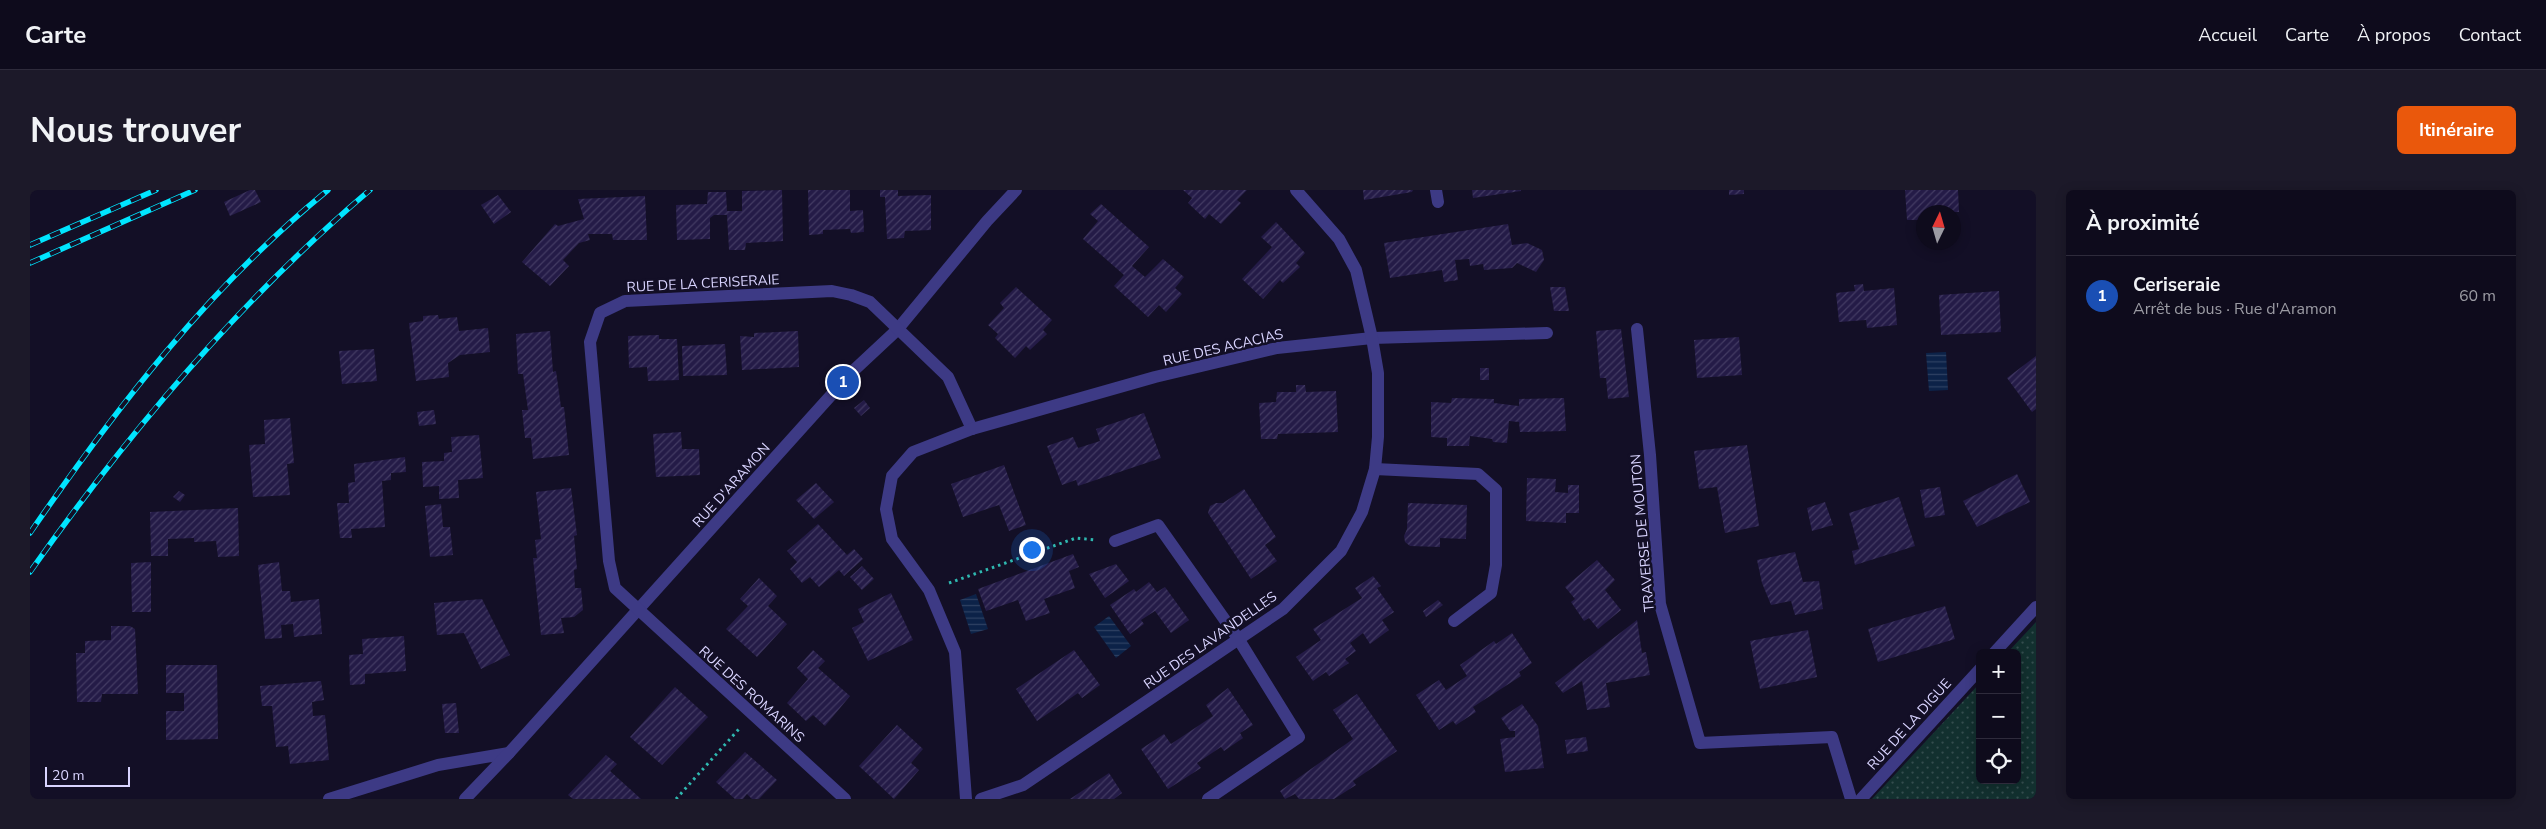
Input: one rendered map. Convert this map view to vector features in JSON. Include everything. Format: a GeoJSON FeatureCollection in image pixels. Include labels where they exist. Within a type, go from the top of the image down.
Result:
{"type":"FeatureCollection","features":[{"type":"Feature","properties":{"kind":"street","name":"RUE D'ARAMON"},"geometry":{"type":"LineString","coordinates":[[466,799],[852,372],[897,330],[987,221],[1016,190]]}},
{"type":"Feature","properties":{"kind":"street","name":"RUE DES LAVANDELLES"},"geometry":{"type":"LineString","coordinates":[[980,799],[1022,785],[1283,609],[1341,551],[1362,512],[1375,469],[1378,437],[1378,373],[1372,338],[1356,270],[1339,238],[1296,190]]}},
{"type":"Feature","properties":{"kind":"street","name":"RUE DE LA CERISERAIE"},"geometry":{"type":"LineString","coordinates":[[638,610],[615,588],[609,561],[590,342],[600,313],[625,301],[832,292],[851,295],[870,302],[948,377],[972,429]]}},
{"type":"Feature","properties":{"kind":"street","name":"TRAVERSE DE MOUTON"},"geometry":{"type":"LineString","coordinates":[[1636,329],[1650,455],[1660,604],[1700,744],[1832,737],[1851,799]]}},
{"type":"Feature","properties":{"kind":"street","name":"RUE DES ACACIAS"},"geometry":{"type":"LineString","coordinates":[[966,799],[954,652],[929,590],[892,539],[886,509],[892,476],[914,452],[972,429],[1155,378],[1277,348],[1372,338],[1547,333]]}},
{"type":"Feature","properties":{"kind":"street"},"geometry":{"type":"LineString","coordinates":[[1375,469],[1478,474],[1496,490],[1496,565],[1491,592],[1454,621]]}},
{"type":"Feature","properties":{"kind":"street"},"geometry":{"type":"LineString","coordinates":[[1115,541],[1158,525],[1239,640],[1299,736],[1208,799]]}},
{"type":"Feature","properties":{"kind":"street"},"geometry":{"type":"LineString","coordinates":[[1998,649],[2036,607]]}},
{"type":"Feature","properties":{"kind":"street","name":"RUE DES ROMARINS"},"geometry":{"type":"LineString","coordinates":[[638,610],[845,799]]}},
{"type":"Feature","properties":{"kind":"street","name":"RUE DE LA DIGUE"},"geometry":{"type":"LineString","coordinates":[[1860,799],[1976,673]]}},
{"type":"Feature","properties":{"kind":"street"},"geometry":{"type":"LineString","coordinates":[[329,799],[438,765],[509,753]]}},
{"type":"Feature","properties":{"kind":"path"},"geometry":{"type":"LineString","coordinates":[[929,590],[1076,538],[1115,541]]}},
{"type":"Feature","properties":{"kind":"path"},"geometry":{"type":"LineString","coordinates":[[676,799],[752,714]]}},
{"type":"Feature","properties":{"kind":"green space"},"geometry":{"type":"Polygon","coordinates":[[[2036,622],[2036,799],[1872,799],[1976,687],[1976,784],[2021,784],[2021,649],[2011,649],[2036,622]]]}},
{"type":"Feature","properties":{"kind":"water"},"geometry":{"type":"Polygon","coordinates":[[[1946,352],[1948,390],[1929,391],[1926,353],[1946,352]]]}},
{"type":"Feature","properties":{"kind":"water"},"geometry":{"type":"Polygon","coordinates":[[[976,594],[988,629],[971,634],[960,600],[976,594]]]}},
{"type":"Feature","properties":{"kind":"water"},"geometry":{"type":"Polygon","coordinates":[[[1109,616],[1131,646],[1116,658],[1094,627],[1109,616]]]}},
{"type":"Feature","properties":{"kind":"building"},"geometry":{"type":"Polygon","coordinates":[[[250,190],[255,190],[261,202],[230,216],[224,202],[250,190]]]}},
{"type":"Feature","properties":{"kind":"building"},"geometry":{"type":"Polygon","coordinates":[[[782,190],[783,241],[746,243],[745,250],[729,250],[727,215],[714,215],[710,218],[710,239],[677,240],[676,205],[707,204],[708,192],[726,192],[727,211],[742,211],[742,191],[782,190]]]}},
{"type":"Feature","properties":{"kind":"building"},"geometry":{"type":"Polygon","coordinates":[[[808,190],[850,190],[850,211],[863,210],[864,232],[851,233],[850,229],[823,230],[823,234],[809,235],[808,190]]]}},
{"type":"Feature","properties":{"kind":"building"},"geometry":{"type":"Polygon","coordinates":[[[880,190],[898,190],[898,196],[931,195],[931,230],[905,231],[904,238],[887,239],[885,197],[880,197],[880,190]]]}},
{"type":"Feature","properties":{"kind":"building"},"geometry":{"type":"Polygon","coordinates":[[[1183,190],[1247,190],[1237,200],[1241,203],[1221,224],[1209,214],[1205,219],[1188,203],[1192,198],[1183,190]]]}},
{"type":"Feature","properties":{"kind":"building"},"geometry":{"type":"Polygon","coordinates":[[[1363,190],[1413,190],[1412,192],[1364,200],[1363,190]]]}},
{"type":"Feature","properties":{"kind":"building"},"geometry":{"type":"Polygon","coordinates":[[[1472,190],[1521,190],[1521,191],[1473,198],[1472,190]]]}},
{"type":"Feature","properties":{"kind":"building"},"geometry":{"type":"Polygon","coordinates":[[[1729,190],[1744,190],[1744,194],[1729,195],[1729,190]]]}},
{"type":"Feature","properties":{"kind":"building"},"geometry":{"type":"Polygon","coordinates":[[[1905,190],[1958,190],[1959,205],[1916,205],[1916,220],[1907,220],[1905,190]]]}},
{"type":"Feature","properties":{"kind":"building"},"geometry":{"type":"Polygon","coordinates":[[[498,195],[511,212],[494,224],[481,205],[498,195]]]}},
{"type":"Feature","properties":{"kind":"building"},"geometry":{"type":"Polygon","coordinates":[[[645,196],[647,240],[613,240],[612,234],[588,234],[590,240],[579,243],[563,260],[569,266],[550,286],[522,262],[555,224],[558,226],[584,219],[578,199],[645,196]]]}},
{"type":"Feature","properties":{"kind":"building"},"geometry":{"type":"Polygon","coordinates":[[[1101,204],[1149,247],[1132,266],[1145,277],[1163,259],[1184,277],[1175,288],[1182,294],[1166,312],[1159,305],[1148,317],[1114,286],[1124,275],[1083,239],[1098,221],[1090,214],[1101,204]]]}},
{"type":"Feature","properties":{"kind":"building"},"geometry":{"type":"Polygon","coordinates":[[[1276,222],[1305,253],[1296,263],[1300,267],[1283,283],[1280,280],[1263,299],[1242,279],[1272,247],[1261,237],[1276,222]]]}},
{"type":"Feature","properties":{"kind":"building"},"geometry":{"type":"Polygon","coordinates":[[[1508,224],[1512,245],[1527,243],[1542,250],[1544,260],[1536,272],[1517,263],[1512,268],[1484,270],[1483,264],[1470,266],[1469,259],[1455,260],[1458,280],[1444,282],[1442,270],[1390,278],[1384,243],[1508,224]]]}},
{"type":"Feature","properties":{"kind":"building"},"geometry":{"type":"Polygon","coordinates":[[[1863,284],[1864,291],[1894,288],[1897,325],[1867,328],[1866,320],[1839,322],[1836,293],[1855,291],[1854,285],[1863,284]]]}},
{"type":"Feature","properties":{"kind":"building"},"geometry":{"type":"Polygon","coordinates":[[[1016,287],[1052,320],[1043,330],[1047,334],[1030,350],[1026,346],[1015,358],[995,338],[998,334],[988,325],[1004,308],[1000,303],[1016,287]]]}},
{"type":"Feature","properties":{"kind":"building"},"geometry":{"type":"Polygon","coordinates":[[[1550,287],[1565,287],[1569,311],[1554,311],[1550,287]]]}},
{"type":"Feature","properties":{"kind":"building"},"geometry":{"type":"Polygon","coordinates":[[[1999,291],[2001,332],[1941,335],[1939,295],[1999,291]]]}},
{"type":"Feature","properties":{"kind":"building"},"geometry":{"type":"Polygon","coordinates":[[[438,315],[439,319],[457,317],[459,331],[488,328],[490,352],[460,355],[448,363],[449,377],[416,381],[409,323],[423,321],[423,316],[438,315]]]}},
{"type":"Feature","properties":{"kind":"building"},"geometry":{"type":"Polygon","coordinates":[[[1621,329],[1629,397],[1608,399],[1606,378],[1600,378],[1596,331],[1621,329]]]}},
{"type":"Feature","properties":{"kind":"building"},"geometry":{"type":"Polygon","coordinates":[[[550,331],[553,372],[556,371],[561,407],[564,407],[569,455],[533,459],[531,438],[525,438],[522,410],[528,410],[523,374],[518,374],[516,334],[550,331]]]}},
{"type":"Feature","properties":{"kind":"building"},"geometry":{"type":"Polygon","coordinates":[[[798,331],[799,367],[742,370],[740,336],[754,337],[754,333],[798,331]]]}},
{"type":"Feature","properties":{"kind":"building"},"geometry":{"type":"Polygon","coordinates":[[[659,335],[659,339],[677,339],[679,380],[648,381],[647,367],[629,368],[628,336],[659,335]]]}},
{"type":"Feature","properties":{"kind":"building"},"geometry":{"type":"Polygon","coordinates":[[[1739,337],[1742,375],[1697,378],[1694,340],[1739,337]]]}},
{"type":"Feature","properties":{"kind":"building"},"geometry":{"type":"Polygon","coordinates":[[[725,344],[727,375],[683,376],[682,346],[725,344]]]}},
{"type":"Feature","properties":{"kind":"building"},"geometry":{"type":"Polygon","coordinates":[[[374,349],[377,381],[342,384],[339,351],[374,349]]]}},
{"type":"Feature","properties":{"kind":"building"},"geometry":{"type":"Polygon","coordinates":[[[2036,356],[2036,409],[2032,412],[2007,378],[2036,356]]]}},
{"type":"Feature","properties":{"kind":"building"},"geometry":{"type":"Polygon","coordinates":[[[1480,368],[1489,368],[1489,380],[1480,380],[1480,368]]]}},
{"type":"Feature","properties":{"kind":"building"},"geometry":{"type":"Polygon","coordinates":[[[1296,385],[1305,385],[1306,392],[1336,391],[1338,432],[1278,434],[1277,439],[1261,439],[1259,403],[1276,402],[1277,392],[1296,392],[1296,385]]]}},
{"type":"Feature","properties":{"kind":"building"},"geometry":{"type":"Polygon","coordinates":[[[1452,398],[1494,399],[1494,403],[1519,406],[1519,399],[1564,398],[1566,431],[1520,432],[1519,422],[1509,421],[1507,443],[1493,442],[1492,439],[1470,436],[1469,446],[1447,446],[1447,438],[1431,437],[1431,402],[1451,403],[1452,398]]]}},
{"type":"Feature","properties":{"kind":"building"},"geometry":{"type":"Polygon","coordinates":[[[864,400],[870,408],[861,416],[854,408],[864,400]]]}},
{"type":"Feature","properties":{"kind":"building"},"geometry":{"type":"Polygon","coordinates":[[[434,410],[436,424],[419,426],[417,412],[434,410]]]}},
{"type":"Feature","properties":{"kind":"building"},"geometry":{"type":"Polygon","coordinates":[[[1144,413],[1161,458],[1078,486],[1076,480],[1062,485],[1047,446],[1073,437],[1078,448],[1100,441],[1096,429],[1144,413]]]}},
{"type":"Feature","properties":{"kind":"building"},"geometry":{"type":"Polygon","coordinates":[[[290,418],[294,463],[287,464],[290,495],[253,497],[249,445],[265,444],[264,420],[290,418]]]}},
{"type":"Feature","properties":{"kind":"building"},"geometry":{"type":"Polygon","coordinates":[[[681,432],[682,449],[699,449],[700,475],[656,477],[653,434],[681,432]]]}},
{"type":"Feature","properties":{"kind":"building"},"geometry":{"type":"Polygon","coordinates":[[[479,435],[483,478],[458,480],[459,498],[439,499],[439,486],[423,487],[422,462],[444,461],[444,453],[452,452],[451,437],[479,435]]]}},
{"type":"Feature","properties":{"kind":"building"},"geometry":{"type":"Polygon","coordinates":[[[1747,445],[1759,526],[1725,533],[1717,487],[1699,489],[1694,451],[1747,445]]]}},
{"type":"Feature","properties":{"kind":"building"},"geometry":{"type":"Polygon","coordinates":[[[405,457],[406,472],[391,473],[391,480],[382,481],[385,527],[351,529],[352,538],[340,538],[337,503],[349,503],[348,483],[355,482],[354,464],[405,457]]]}},
{"type":"Feature","properties":{"kind":"building"},"geometry":{"type":"Polygon","coordinates":[[[1004,465],[1026,525],[1009,531],[999,505],[963,517],[951,484],[1004,465]]]}},
{"type":"Feature","properties":{"kind":"building"},"geometry":{"type":"Polygon","coordinates":[[[2017,474],[2030,502],[1977,527],[1963,501],[2017,474]]]}},
{"type":"Feature","properties":{"kind":"building"},"geometry":{"type":"Polygon","coordinates":[[[1527,478],[1556,479],[1555,492],[1568,493],[1568,485],[1579,485],[1579,513],[1566,513],[1566,523],[1526,521],[1527,478]]]}},
{"type":"Feature","properties":{"kind":"building"},"geometry":{"type":"Polygon","coordinates":[[[816,483],[834,502],[814,519],[796,500],[816,483]]]}},
{"type":"Feature","properties":{"kind":"building"},"geometry":{"type":"Polygon","coordinates":[[[1940,487],[1945,515],[1925,518],[1920,490],[1940,487]]]}},
{"type":"Feature","properties":{"kind":"building"},"geometry":{"type":"Polygon","coordinates":[[[571,488],[577,535],[574,536],[577,569],[574,570],[575,588],[581,588],[583,610],[574,617],[561,618],[564,633],[541,635],[533,558],[537,558],[535,540],[541,539],[536,492],[571,488]]]}},
{"type":"Feature","properties":{"kind":"building"},"geometry":{"type":"Polygon","coordinates":[[[1244,489],[1276,537],[1265,545],[1277,561],[1251,579],[1208,513],[1210,506],[1216,503],[1223,503],[1244,489]]]}},
{"type":"Feature","properties":{"kind":"building"},"geometry":{"type":"Polygon","coordinates":[[[179,491],[185,495],[180,502],[173,497],[179,491]]]}},
{"type":"Feature","properties":{"kind":"building"},"geometry":{"type":"Polygon","coordinates":[[[1899,497],[1915,546],[1855,565],[1852,551],[1859,549],[1849,513],[1899,497]]]}},
{"type":"Feature","properties":{"kind":"building"},"geometry":{"type":"Polygon","coordinates":[[[1825,502],[1833,525],[1812,531],[1807,508],[1825,502]]]}},
{"type":"Feature","properties":{"kind":"building"},"geometry":{"type":"Polygon","coordinates":[[[1408,503],[1467,505],[1466,539],[1440,538],[1440,547],[1410,546],[1405,542],[1404,536],[1407,529],[1408,503]]]}},
{"type":"Feature","properties":{"kind":"building"},"geometry":{"type":"Polygon","coordinates":[[[441,504],[443,527],[450,527],[453,555],[430,557],[425,506],[441,504]]]}},
{"type":"Feature","properties":{"kind":"building"},"geometry":{"type":"Polygon","coordinates":[[[238,508],[239,556],[218,557],[216,541],[194,542],[194,538],[168,539],[168,556],[151,556],[150,512],[238,508]]]}},
{"type":"Feature","properties":{"kind":"building"},"geometry":{"type":"Polygon","coordinates":[[[818,524],[847,555],[854,549],[863,559],[844,576],[839,570],[819,587],[810,577],[802,583],[790,569],[797,562],[787,551],[818,524]]]}},
{"type":"Feature","properties":{"kind":"building"},"geometry":{"type":"Polygon","coordinates":[[[1795,552],[1803,582],[1819,581],[1823,609],[1795,615],[1791,601],[1771,605],[1762,583],[1757,560],[1795,552]]]}},
{"type":"Feature","properties":{"kind":"building"},"geometry":{"type":"Polygon","coordinates":[[[1073,554],[1079,567],[1069,571],[1075,588],[1044,599],[1050,613],[1026,621],[1018,600],[986,611],[978,589],[1073,554]]]}},
{"type":"Feature","properties":{"kind":"building"},"geometry":{"type":"Polygon","coordinates":[[[1597,560],[1615,580],[1605,590],[1621,610],[1598,629],[1589,618],[1584,621],[1571,602],[1575,599],[1565,587],[1597,560]]]}},
{"type":"Feature","properties":{"kind":"building"},"geometry":{"type":"Polygon","coordinates":[[[151,562],[151,612],[132,612],[131,563],[151,562]]]}},
{"type":"Feature","properties":{"kind":"building"},"geometry":{"type":"Polygon","coordinates":[[[279,562],[282,591],[290,591],[291,602],[319,599],[322,634],[294,637],[293,624],[281,625],[282,638],[265,639],[258,565],[279,562]]]}},
{"type":"Feature","properties":{"kind":"building"},"geometry":{"type":"Polygon","coordinates":[[[1116,564],[1129,581],[1105,598],[1089,574],[1116,564]]]}},
{"type":"Feature","properties":{"kind":"building"},"geometry":{"type":"Polygon","coordinates":[[[862,566],[874,579],[862,590],[850,577],[862,566]]]}},
{"type":"Feature","properties":{"kind":"building"},"geometry":{"type":"Polygon","coordinates":[[[1373,576],[1381,586],[1377,588],[1394,612],[1382,620],[1389,630],[1370,644],[1363,633],[1350,643],[1356,651],[1345,659],[1349,663],[1329,676],[1326,672],[1313,681],[1296,657],[1321,640],[1313,629],[1362,598],[1355,588],[1373,576]]]}},
{"type":"Feature","properties":{"kind":"building"},"geometry":{"type":"Polygon","coordinates":[[[759,578],[777,596],[768,606],[787,624],[757,657],[726,629],[748,606],[740,599],[759,578]]]}},
{"type":"Feature","properties":{"kind":"building"},"geometry":{"type":"Polygon","coordinates":[[[1149,582],[1157,592],[1165,587],[1189,620],[1171,633],[1155,611],[1141,620],[1144,624],[1130,634],[1110,605],[1134,589],[1136,592],[1149,582]]]}},
{"type":"Feature","properties":{"kind":"building"},"geometry":{"type":"Polygon","coordinates":[[[891,593],[913,640],[868,661],[852,628],[864,622],[858,609],[891,593]]]}},
{"type":"Feature","properties":{"kind":"building"},"geometry":{"type":"Polygon","coordinates":[[[482,599],[510,655],[481,669],[464,633],[437,635],[434,603],[482,599]]]}},
{"type":"Feature","properties":{"kind":"building"},"geometry":{"type":"Polygon","coordinates":[[[1438,600],[1443,605],[1426,617],[1423,611],[1438,600]]]}},
{"type":"Feature","properties":{"kind":"building"},"geometry":{"type":"Polygon","coordinates":[[[1945,606],[1955,639],[1878,662],[1868,629],[1945,606]]]}},
{"type":"Feature","properties":{"kind":"building"},"geometry":{"type":"Polygon","coordinates":[[[1637,620],[1642,653],[1646,652],[1650,675],[1606,683],[1610,707],[1587,710],[1582,681],[1563,693],[1555,683],[1637,620]]]}},
{"type":"Feature","properties":{"kind":"building"},"geometry":{"type":"Polygon","coordinates":[[[111,626],[130,626],[135,629],[138,694],[102,694],[101,702],[77,702],[76,653],[85,653],[85,641],[111,640],[111,626]]]}},
{"type":"Feature","properties":{"kind":"building"},"geometry":{"type":"Polygon","coordinates":[[[1808,630],[1817,677],[1760,689],[1750,641],[1808,630]]]}},
{"type":"Feature","properties":{"kind":"building"},"geometry":{"type":"Polygon","coordinates":[[[1512,633],[1532,663],[1519,672],[1521,676],[1473,707],[1476,712],[1456,725],[1453,721],[1439,730],[1416,695],[1439,680],[1446,690],[1467,676],[1460,665],[1494,641],[1496,644],[1512,633]]]}},
{"type":"Feature","properties":{"kind":"building"},"geometry":{"type":"Polygon","coordinates":[[[404,636],[406,671],[365,674],[365,684],[350,685],[349,655],[363,654],[362,639],[404,636]]]}},
{"type":"Feature","properties":{"kind":"building"},"geometry":{"type":"Polygon","coordinates":[[[813,650],[825,661],[818,668],[850,696],[825,726],[813,715],[806,721],[787,703],[808,679],[797,668],[813,650]]]}},
{"type":"Feature","properties":{"kind":"building"},"geometry":{"type":"Polygon","coordinates":[[[1074,650],[1100,685],[1082,698],[1078,693],[1037,721],[1016,689],[1074,650]]]}},
{"type":"Feature","properties":{"kind":"building"},"geometry":{"type":"Polygon","coordinates":[[[166,665],[217,665],[218,739],[166,740],[166,711],[184,711],[184,693],[166,693],[166,665]]]}},
{"type":"Feature","properties":{"kind":"building"},"geometry":{"type":"Polygon","coordinates":[[[321,681],[324,700],[312,702],[313,716],[325,715],[329,760],[290,764],[288,746],[276,747],[272,706],[262,706],[260,686],[321,681]]]}},
{"type":"Feature","properties":{"kind":"building"},"geometry":{"type":"Polygon","coordinates":[[[675,687],[708,717],[662,765],[630,737],[675,687]]]}},
{"type":"Feature","properties":{"kind":"building"},"geometry":{"type":"Polygon","coordinates":[[[1228,688],[1253,725],[1240,733],[1243,738],[1224,751],[1221,747],[1197,763],[1201,768],[1168,789],[1141,749],[1164,734],[1171,744],[1213,716],[1206,705],[1228,688]]]}},
{"type":"Feature","properties":{"kind":"building"},"geometry":{"type":"Polygon","coordinates":[[[1357,694],[1397,751],[1353,781],[1356,785],[1334,799],[1299,799],[1295,794],[1285,799],[1280,791],[1353,739],[1333,710],[1357,694]]]}},
{"type":"Feature","properties":{"kind":"building"},"geometry":{"type":"Polygon","coordinates":[[[456,703],[459,733],[445,733],[442,704],[456,703]]]}},
{"type":"Feature","properties":{"kind":"building"},"geometry":{"type":"Polygon","coordinates":[[[1522,704],[1538,726],[1544,768],[1505,772],[1500,739],[1515,737],[1515,731],[1510,731],[1501,718],[1522,704]]]}},
{"type":"Feature","properties":{"kind":"building"},"geometry":{"type":"Polygon","coordinates":[[[897,725],[923,749],[911,763],[919,770],[894,799],[859,766],[897,725]]]}},
{"type":"Feature","properties":{"kind":"building"},"geometry":{"type":"Polygon","coordinates":[[[1586,737],[1588,751],[1567,754],[1565,740],[1586,737]]]}},
{"type":"Feature","properties":{"kind":"building"},"geometry":{"type":"Polygon","coordinates":[[[745,752],[777,780],[759,799],[752,799],[747,794],[743,799],[735,799],[716,782],[745,752]]]}},
{"type":"Feature","properties":{"kind":"building"},"geometry":{"type":"Polygon","coordinates":[[[606,755],[617,764],[610,771],[641,799],[573,799],[568,795],[606,755]]]}},
{"type":"Feature","properties":{"kind":"building"},"geometry":{"type":"Polygon","coordinates":[[[1109,773],[1122,793],[1114,799],[1070,799],[1109,773]]]}},
{"type":"Feature","properties":{"kind":"railway"},"geometry":{"type":"LineString","coordinates":[[30,245],[156,190]]}},
{"type":"Feature","properties":{"kind":"railway"},"geometry":{"type":"LineString","coordinates":[[30,263],[195,190]]}},
{"type":"Feature","properties":{"kind":"railway"},"geometry":{"type":"LineString","coordinates":[[30,533],[96,440],[204,308],[285,227],[328,190]]}},
{"type":"Feature","properties":{"kind":"railway"},"geometry":{"type":"LineString","coordinates":[[30,572],[106,469],[188,370],[276,277],[322,232],[370,190]]}},
{"type":"Feature","properties":{"kind":"place","name":"Ceriseraie"},"geometry":{"type":"Point","coordinates":[843,382]}}]}
